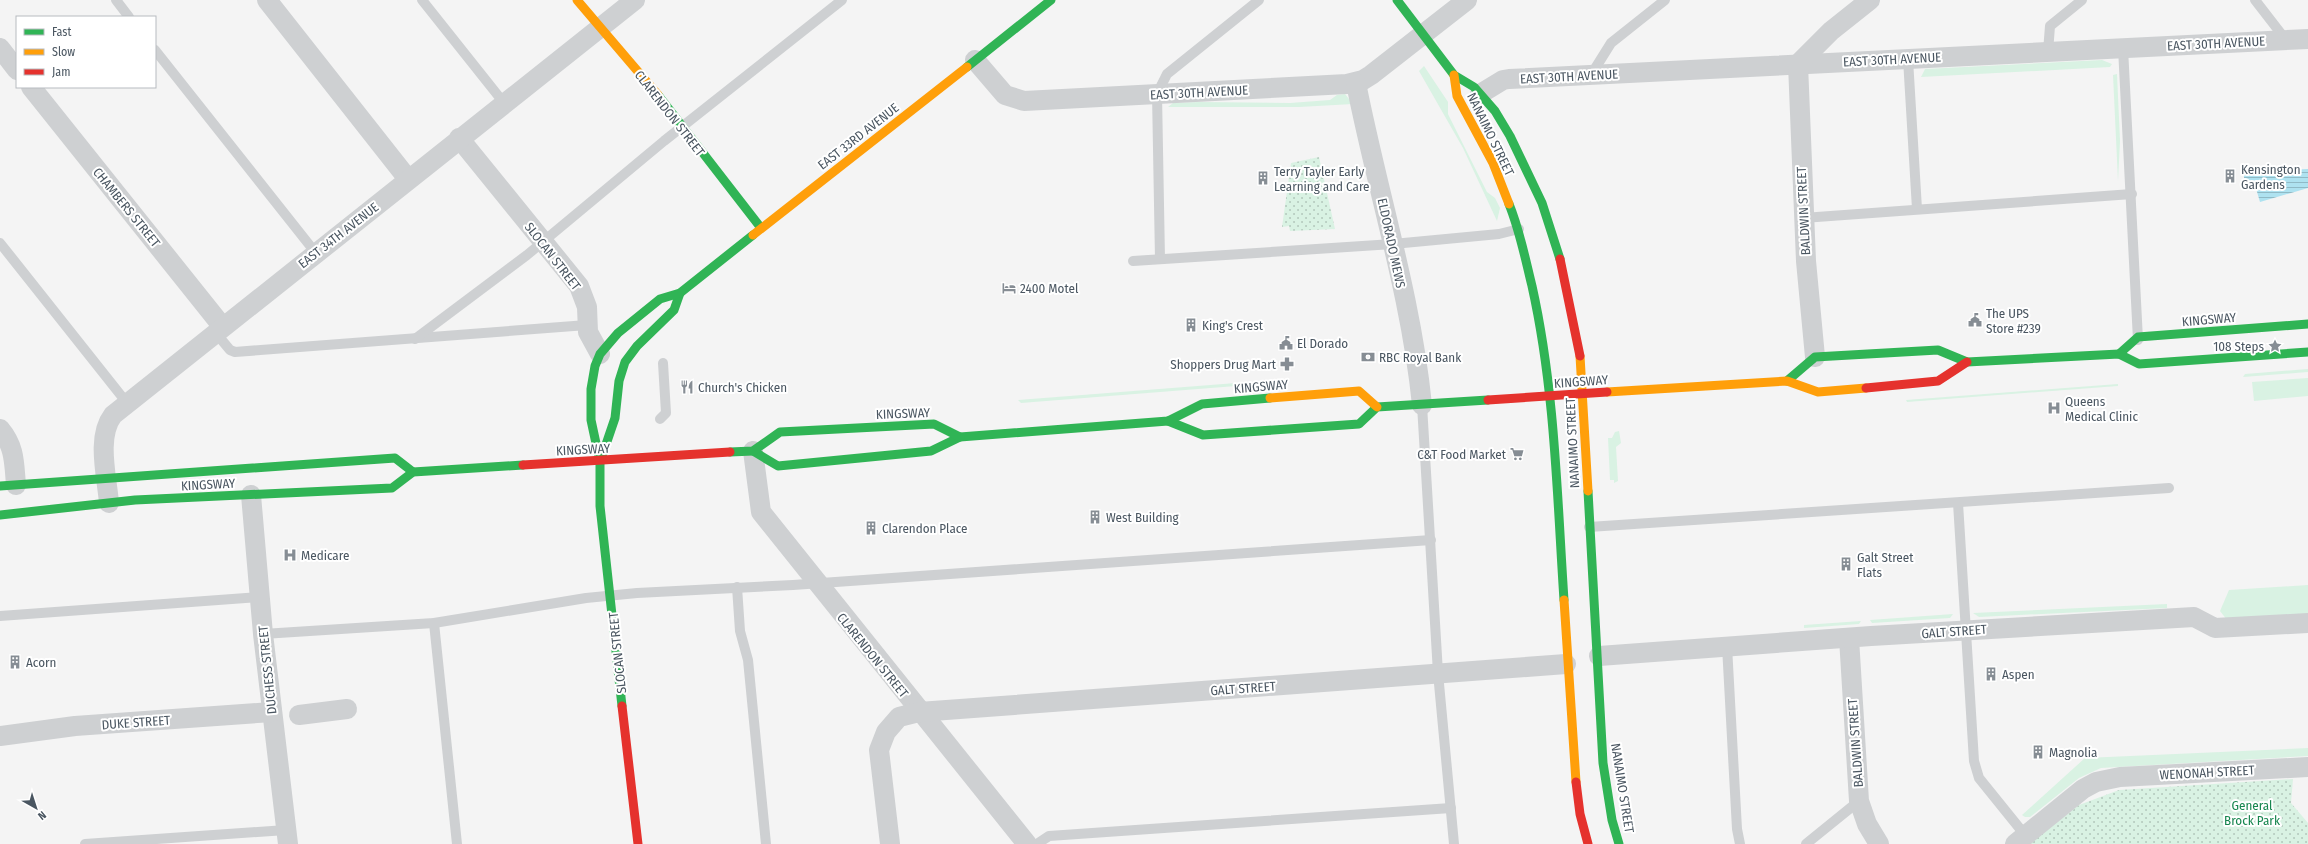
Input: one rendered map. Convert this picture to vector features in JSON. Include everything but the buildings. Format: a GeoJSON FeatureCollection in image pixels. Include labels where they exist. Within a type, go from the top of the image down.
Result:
{"type":"FeatureCollection","features":[{"type":"Feature","properties":{"kind":"main road","name":"CLARENDON STREET"},"geometry":{"type":"LineString","coordinates":[[577,0],[682,127],[760,228]]}},
{"type":"Feature","properties":{"kind":"main road","name":"EAST 33RD AVENUE"},"geometry":{"type":"LineString","coordinates":[[600,354],[618,333],[660,299],[680,293],[760,228],[1051,0]]}},
{"type":"Feature","properties":{"kind":"main road","name":"NANAIMO STREET"},"geometry":{"type":"LineString","coordinates":[[1397,0],[1454,75],[1474,86],[1495,111],[1522,157],[1550,226],[1574,319],[1580,350],[1589,527],[1599,656],[1603,763],[1612,820],[1619,844]]}},
{"type":"Feature","properties":{"kind":"main road","name":"NANAIMO STREET"},"geometry":{"type":"LineString","coordinates":[[1454,75],[1457,96],[1493,163],[1519,229],[1541,327],[1551,396],[1566,664],[1579,807],[1588,844]]}},
{"type":"Feature","properties":{"kind":"main road","name":"EAST 33RD AVENUE"},"geometry":{"type":"LineString","coordinates":[[625,362],[637,346],[674,310],[680,293]]}},
{"type":"Feature","properties":{"kind":"main road","name":"KINGSWAY"},"geometry":{"type":"LineString","coordinates":[[2138,337],[2308,324]]}},
{"type":"Feature","properties":{"kind":"main road"},"geometry":{"type":"LineString","coordinates":[[2119,354],[2138,337]]}},
{"type":"Feature","properties":{"kind":"main road"},"geometry":{"type":"LineString","coordinates":[[1787,381],[1815,357],[1938,350],[1967,362],[2119,354],[2139,364],[2308,352]]}},
{"type":"Feature","properties":{"kind":"main road","name":"SLOCAN STREET"},"geometry":{"type":"LineString","coordinates":[[600,354],[595,366],[591,388],[591,420],[600,462],[600,506],[638,844]]}},
{"type":"Feature","properties":{"kind":"main road","name":"SLOCAN STREET"},"geometry":{"type":"LineString","coordinates":[[600,462],[615,418],[619,381],[625,362]]}},
{"type":"Feature","properties":{"kind":"main road","name":"KINGSWAY"},"geometry":{"type":"LineString","coordinates":[[1168,421],[1203,434],[1210,434],[1359,424],[1377,408],[1787,381],[1818,392],[1938,381],[1967,362]]}},
{"type":"Feature","properties":{"kind":"main road","name":"KINGSWAY"},"geometry":{"type":"LineString","coordinates":[[753,451],[778,466],[931,451],[960,437],[1168,421],[1202,404],[1359,391],[1377,408]]}},
{"type":"Feature","properties":{"kind":"main road","name":"KINGSWAY"},"geometry":{"type":"LineString","coordinates":[[0,515],[109,503],[392,488],[414,472],[600,462],[753,451],[780,432],[934,424],[960,437]]}},
{"type":"Feature","properties":{"kind":"main road","name":"KINGSWAY"},"geometry":{"type":"LineString","coordinates":[[8,485],[395,458],[414,472]]}},
{"type":"Feature","properties":{"kind":"street"},"geometry":{"type":"LineString","coordinates":[[267,0],[408,179]]}},
{"type":"Feature","properties":{"kind":"street","name":"EAST 34TH AVENUE"},"geometry":{"type":"LineString","coordinates":[[109,503],[104,444],[106,426],[113,414],[315,252],[600,26],[635,0]]}},
{"type":"Feature","properties":{"kind":"street","name":"EAST 30TH AVENUE"},"geometry":{"type":"LineString","coordinates":[[975,60],[999,90],[1016,100],[1157,94],[1356,82],[1375,72],[1467,0]]}},
{"type":"Feature","properties":{"kind":"street"},"geometry":{"type":"LineString","coordinates":[[1798,64],[1831,31],[1870,0]]}},
{"type":"Feature","properties":{"kind":"street","name":"EAST 30TH AVENUE"},"geometry":{"type":"LineString","coordinates":[[1480,94],[1503,80],[2308,39]]}},
{"type":"Feature","properties":{"kind":"street"},"geometry":{"type":"LineString","coordinates":[[0,48],[16,69]]}},
{"type":"Feature","properties":{"kind":"street","name":"BALDWIN STREET"},"geometry":{"type":"LineString","coordinates":[[1798,64],[1803,218],[1815,357]]}},
{"type":"Feature","properties":{"kind":"street","name":"ELDORADO MEWS"},"geometry":{"type":"LineString","coordinates":[[1356,82],[1393,244],[1418,364],[1422,405]]}},
{"type":"Feature","properties":{"kind":"street","name":"CHAMBERS STREET"},"geometry":{"type":"LineString","coordinates":[[32,88],[219,329]]}},
{"type":"Feature","properties":{"kind":"street","name":"SLOCAN STREET"},"geometry":{"type":"LineString","coordinates":[[460,138],[542,242],[579,286],[588,307],[587,326],[590,337],[600,354]]}},
{"type":"Feature","properties":{"kind":"street"},"geometry":{"type":"LineString","coordinates":[[0,429],[9,440],[12,447],[8,485]]}},
{"type":"Feature","properties":{"kind":"street","name":"CLARENDON STREET"},"geometry":{"type":"LineString","coordinates":[[753,451],[761,512],[919,712],[1027,844]]}},
{"type":"Feature","properties":{"kind":"street","name":"DUCHESS STREET"},"geometry":{"type":"LineString","coordinates":[[251,495],[259,597],[287,837]]}},
{"type":"Feature","properties":{"kind":"street","name":"GALT STREET"},"geometry":{"type":"LineString","coordinates":[[1599,656],[1966,630],[2194,617],[2215,628],[2308,623]]}},
{"type":"Feature","properties":{"kind":"street","name":"BALDWIN STREET"},"geometry":{"type":"LineString","coordinates":[[1849,638],[1859,801],[1866,824],[1879,844]]}},
{"type":"Feature","properties":{"kind":"street","name":"GALT STREET"},"geometry":{"type":"LineString","coordinates":[[890,844],[880,750],[886,732],[899,717],[919,712],[1566,664]]}},
{"type":"Feature","properties":{"kind":"street"},"geometry":{"type":"LineString","coordinates":[[299,715],[347,710]]}},
{"type":"Feature","properties":{"kind":"street","name":"DUKE STREET"},"geometry":{"type":"LineString","coordinates":[[0,736],[75,726],[272,712]]}},
{"type":"Feature","properties":{"kind":"street","name":"WENONAH STREET"},"geometry":{"type":"LineString","coordinates":[[2020,840],[2083,789],[2096,782],[2106,779],[2308,767]]}},
{"type":"Feature","properties":{"kind":"lane"},"geometry":{"type":"LineString","coordinates":[[116,0],[128,16]]}},
{"type":"Feature","properties":{"kind":"lane"},"geometry":{"type":"LineString","coordinates":[[422,0],[504,103]]}},
{"type":"Feature","properties":{"kind":"lane"},"geometry":{"type":"LineString","coordinates":[[415,339],[542,242],[682,127],[842,0]]}},
{"type":"Feature","properties":{"kind":"lane"},"geometry":{"type":"LineString","coordinates":[[1160,259],[1157,94],[1167,74],[1259,0]]}},
{"type":"Feature","properties":{"kind":"lane"},"geometry":{"type":"LineString","coordinates":[[1591,75],[1611,43],[1665,0]]}},
{"type":"Feature","properties":{"kind":"lane"},"geometry":{"type":"LineString","coordinates":[[2048,52],[2050,26],[2082,0]]}},
{"type":"Feature","properties":{"kind":"lane"},"geometry":{"type":"LineString","coordinates":[[2255,0],[2286,40]]}},
{"type":"Feature","properties":{"kind":"lane"},"geometry":{"type":"LineString","coordinates":[[2123,48],[2132,194],[2139,364]]}},
{"type":"Feature","properties":{"kind":"lane"},"geometry":{"type":"LineString","coordinates":[[156,51],[315,252]]}},
{"type":"Feature","properties":{"kind":"lane"},"geometry":{"type":"LineString","coordinates":[[1908,59],[1916,209]]}},
{"type":"Feature","properties":{"kind":"lane"},"geometry":{"type":"LineString","coordinates":[[1803,218],[2132,194]]}},
{"type":"Feature","properties":{"kind":"lane"},"geometry":{"type":"LineString","coordinates":[[1133,261],[1393,244],[1498,234],[1519,229]]}},
{"type":"Feature","properties":{"kind":"lane"},"geometry":{"type":"LineString","coordinates":[[0,243],[127,403]]}},
{"type":"Feature","properties":{"kind":"lane"},"geometry":{"type":"LineString","coordinates":[[219,329],[230,350],[235,352],[587,326]]}},
{"type":"Feature","properties":{"kind":"lane"},"geometry":{"type":"LineString","coordinates":[[660,419],[666,413],[663,363]]}},
{"type":"Feature","properties":{"kind":"lane"},"geometry":{"type":"LineString","coordinates":[[1422,405],[1432,540],[1438,674],[1454,844]]}},
{"type":"Feature","properties":{"kind":"lane"},"geometry":{"type":"LineString","coordinates":[[1589,527],[2169,488]]}},
{"type":"Feature","properties":{"kind":"lane"},"geometry":{"type":"LineString","coordinates":[[1958,503],[1974,761],[1979,778],[2020,840]]}},
{"type":"Feature","properties":{"kind":"lane"},"geometry":{"type":"LineString","coordinates":[[263,634],[434,623],[610,595],[816,583],[1432,540]]}},
{"type":"Feature","properties":{"kind":"lane"},"geometry":{"type":"LineString","coordinates":[[737,587],[740,630],[748,660],[766,844]]}},
{"type":"Feature","properties":{"kind":"lane"},"geometry":{"type":"LineString","coordinates":[[0,616],[259,597]]}},
{"type":"Feature","properties":{"kind":"lane"},"geometry":{"type":"LineString","coordinates":[[434,623],[457,844]]}},
{"type":"Feature","properties":{"kind":"lane"},"geometry":{"type":"LineString","coordinates":[[1727,646],[1737,829],[1740,844]]}},
{"type":"Feature","properties":{"kind":"lane"},"geometry":{"type":"LineString","coordinates":[[1806,844],[1859,801]]}},
{"type":"Feature","properties":{"kind":"lane"},"geometry":{"type":"LineString","coordinates":[[1037,844],[1049,836],[1450,808]]}},
{"type":"Feature","properties":{"kind":"lane"},"geometry":{"type":"LineString","coordinates":[[85,844],[287,837]]}},
{"type":"Feature","properties":{"kind":"green space"},"geometry":{"type":"Polygon","coordinates":[[[2102,60],[2112,64],[2110,67],[1921,77],[1925,69],[2102,60]]]}},
{"type":"Feature","properties":{"kind":"green space"},"geometry":{"type":"Polygon","coordinates":[[[1424,66],[1448,102],[1448,114],[1487,192],[1495,198],[1500,208],[1497,221],[1463,148],[1419,71],[1424,66]]]}},
{"type":"Feature","properties":{"kind":"green space"},"geometry":{"type":"Polygon","coordinates":[[[2117,74],[2120,141],[2118,181],[2113,75],[2117,74]]]}},
{"type":"Feature","properties":{"kind":"green space"},"geometry":{"type":"Polygon","coordinates":[[[1345,94],[1353,104],[1299,107],[1168,107],[1173,103],[1199,102],[1290,103],[1330,100],[1337,95],[1345,94]]]}},
{"type":"Feature","properties":{"kind":"green space"},"geometry":{"type":"Polygon","coordinates":[[[1319,157],[1335,229],[1290,231],[1289,226],[1282,227],[1291,163],[1319,157]]]}},
{"type":"Feature","properties":{"kind":"green space"},"geometry":{"type":"Polygon","coordinates":[[[2308,369],[2308,372],[2243,377],[2245,374],[2308,369]]]}},
{"type":"Feature","properties":{"kind":"green space"},"geometry":{"type":"Polygon","coordinates":[[[2308,378],[2308,396],[2254,401],[2252,382],[2308,378]]]}},
{"type":"Feature","properties":{"kind":"green space"},"geometry":{"type":"Polygon","coordinates":[[[1236,383],[1236,386],[1021,403],[1018,400],[1236,383]]]}},
{"type":"Feature","properties":{"kind":"green space"},"geometry":{"type":"Polygon","coordinates":[[[2118,384],[2118,386],[1907,402],[1906,400],[2118,384]]]}},
{"type":"Feature","properties":{"kind":"green space"},"geometry":{"type":"Polygon","coordinates":[[[1619,431],[1621,443],[1616,447],[1618,481],[1614,483],[1614,480],[1610,480],[1608,438],[1612,438],[1615,432],[1619,431]]]}},
{"type":"Feature","properties":{"kind":"green space"},"geometry":{"type":"Polygon","coordinates":[[[2308,585],[2308,618],[2227,620],[2220,611],[2229,590],[2308,585]]]}},
{"type":"Feature","properties":{"kind":"green space"},"geometry":{"type":"Polygon","coordinates":[[[2167,604],[2167,608],[1979,617],[1973,613],[2167,604]]]}},
{"type":"Feature","properties":{"kind":"green space"},"geometry":{"type":"Polygon","coordinates":[[[1953,614],[1950,618],[1872,623],[1870,620],[1953,614]]]}},
{"type":"Feature","properties":{"kind":"green space"},"geometry":{"type":"Polygon","coordinates":[[[1861,621],[1859,624],[1804,628],[1804,625],[1861,621]]]}},
{"type":"Feature","properties":{"kind":"green space"},"geometry":{"type":"Polygon","coordinates":[[[2308,748],[2308,756],[2101,768],[2079,778],[2030,817],[2025,817],[2022,815],[2085,758],[2308,748]]]}},
{"type":"Feature","properties":{"kind":"green space","name":"General Brock Park"},"geometry":{"type":"Polygon","coordinates":[[[2293,779],[2291,803],[2308,823],[2308,844],[2029,844],[2079,805],[2119,790],[2293,779]]]}},
{"type":"Feature","properties":{"kind":"water"},"geometry":{"type":"Polygon","coordinates":[[[2308,169],[2308,188],[2260,202],[2255,185],[2244,185],[2244,172],[2308,169]]]}},
{"type":"Feature","properties":{"kind":"traffic: fast"},"geometry":{"type":"LineString","coordinates":[[967,67],[1051,0]]}},
{"type":"Feature","properties":{"kind":"traffic: fast"},"geometry":{"type":"LineString","coordinates":[[1397,0],[1454,75],[1474,87],[1495,111],[1510,136],[1542,203],[1560,259]]}},
{"type":"Feature","properties":{"kind":"traffic: fast"},"geometry":{"type":"LineString","coordinates":[[658,95],[761,228]]}},
{"type":"Feature","properties":{"kind":"traffic: fast"},"geometry":{"type":"LineString","coordinates":[[1509,204],[1519,234],[1532,286],[1546,364],[1554,442],[1564,600]]}},
{"type":"Feature","properties":{"kind":"traffic: fast"},"geometry":{"type":"LineString","coordinates":[[622,706],[600,506],[600,462],[591,420],[591,389],[595,366],[600,354],[618,333],[660,299],[680,293],[753,235]]}},
{"type":"Feature","properties":{"kind":"traffic: fast"},"geometry":{"type":"LineString","coordinates":[[600,462],[615,418],[619,381],[625,362],[637,346],[674,310],[680,293]]}},
{"type":"Feature","properties":{"kind":"traffic: fast"},"geometry":{"type":"LineString","coordinates":[[2119,354],[2138,337],[2308,324]]}},
{"type":"Feature","properties":{"kind":"traffic: fast"},"geometry":{"type":"LineString","coordinates":[[1787,381],[1815,357],[1938,350],[1967,362],[2119,354],[2139,364],[2308,352]]}},
{"type":"Feature","properties":{"kind":"traffic: fast"},"geometry":{"type":"LineString","coordinates":[[753,451],[778,466],[931,451],[960,437],[1168,421],[1202,404],[1270,398]]}},
{"type":"Feature","properties":{"kind":"traffic: fast"},"geometry":{"type":"LineString","coordinates":[[1168,421],[1203,435],[1359,424],[1377,407],[1488,400]]}},
{"type":"Feature","properties":{"kind":"traffic: fast"},"geometry":{"type":"LineString","coordinates":[[730,452],[753,451],[780,432],[934,424],[960,437]]}},
{"type":"Feature","properties":{"kind":"traffic: fast"},"geometry":{"type":"LineString","coordinates":[[0,486],[395,458],[413,472]]}},
{"type":"Feature","properties":{"kind":"traffic: fast"},"geometry":{"type":"LineString","coordinates":[[0,515],[135,500],[392,488],[413,472],[523,465]]}},
{"type":"Feature","properties":{"kind":"traffic: fast"},"geometry":{"type":"LineString","coordinates":[[1588,491],[1603,763],[1612,820],[1619,844]]}},
{"type":"Feature","properties":{"kind":"traffic: slow"},"geometry":{"type":"LineString","coordinates":[[577,0],[658,95]]}},
{"type":"Feature","properties":{"kind":"traffic: slow"},"geometry":{"type":"LineString","coordinates":[[753,235],[967,67]]}},
{"type":"Feature","properties":{"kind":"traffic: slow"},"geometry":{"type":"LineString","coordinates":[[1454,75],[1457,96],[1493,163],[1509,204]]}},
{"type":"Feature","properties":{"kind":"traffic: slow"},"geometry":{"type":"LineString","coordinates":[[1580,356],[1588,491]]}},
{"type":"Feature","properties":{"kind":"traffic: slow"},"geometry":{"type":"LineString","coordinates":[[1607,392],[1787,381],[1818,392],[1866,388]]}},
{"type":"Feature","properties":{"kind":"traffic: slow"},"geometry":{"type":"LineString","coordinates":[[1270,398],[1359,391],[1377,407]]}},
{"type":"Feature","properties":{"kind":"traffic: slow"},"geometry":{"type":"LineString","coordinates":[[1564,600],[1576,782]]}},
{"type":"Feature","properties":{"kind":"traffic: jam"},"geometry":{"type":"LineString","coordinates":[[1560,259],[1580,356]]}},
{"type":"Feature","properties":{"kind":"traffic: jam"},"geometry":{"type":"LineString","coordinates":[[1866,388],[1938,381],[1967,362]]}},
{"type":"Feature","properties":{"kind":"traffic: jam"},"geometry":{"type":"LineString","coordinates":[[1488,400],[1607,392]]}},
{"type":"Feature","properties":{"kind":"traffic: jam"},"geometry":{"type":"LineString","coordinates":[[523,465],[730,452]]}},
{"type":"Feature","properties":{"kind":"traffic: jam"},"geometry":{"type":"LineString","coordinates":[[622,706],[638,844]]}},
{"type":"Feature","properties":{"kind":"traffic: jam"},"geometry":{"type":"LineString","coordinates":[[1576,782],[1580,814],[1588,844]]}},
{"type":"Feature","properties":{"kind":"place","name":"Kensington Gardens"},"geometry":{"type":"Point","coordinates":[2230,176]}},
{"type":"Feature","properties":{"kind":"place","name":"Terry Tayler Early Learning and Care"},"geometry":{"type":"Point","coordinates":[1263,178]}},
{"type":"Feature","properties":{"kind":"place","name":"2400 Motel"},"geometry":{"type":"Point","coordinates":[1009,288]}},
{"type":"Feature","properties":{"kind":"place","name":"The UPS Store #239"},"geometry":{"type":"Point","coordinates":[1975,320]}},
{"type":"Feature","properties":{"kind":"place","name":"King's Crest"},"geometry":{"type":"Point","coordinates":[1191,325]}},
{"type":"Feature","properties":{"kind":"place","name":"El Dorado"},"geometry":{"type":"Point","coordinates":[1286,343]}},
{"type":"Feature","properties":{"kind":"place","name":"108 Steps"},"geometry":{"type":"Point","coordinates":[2275,346]}},
{"type":"Feature","properties":{"kind":"place","name":"RBC Royal Bank"},"geometry":{"type":"Point","coordinates":[1368,357]}},
{"type":"Feature","properties":{"kind":"place","name":"Shoppers Drug Mart"},"geometry":{"type":"Point","coordinates":[1287,364]}},
{"type":"Feature","properties":{"kind":"place","name":"Church's Chicken"},"geometry":{"type":"Point","coordinates":[687,387]}},
{"type":"Feature","properties":{"kind":"place","name":"Queens Medical Clinic"},"geometry":{"type":"Point","coordinates":[2054,408]}},
{"type":"Feature","properties":{"kind":"place","name":"C&T Food Market"},"geometry":{"type":"Point","coordinates":[1517,454]}},
{"type":"Feature","properties":{"kind":"place","name":"West Building"},"geometry":{"type":"Point","coordinates":[1095,517]}},
{"type":"Feature","properties":{"kind":"place","name":"Clarendon Place"},"geometry":{"type":"Point","coordinates":[871,528]}},
{"type":"Feature","properties":{"kind":"place","name":"Medicare"},"geometry":{"type":"Point","coordinates":[290,555]}},
{"type":"Feature","properties":{"kind":"place","name":"Galt Street Flats"},"geometry":{"type":"Point","coordinates":[1846,564]}},
{"type":"Feature","properties":{"kind":"place","name":"Acorn"},"geometry":{"type":"Point","coordinates":[15,662]}},
{"type":"Feature","properties":{"kind":"place","name":"Aspen"},"geometry":{"type":"Point","coordinates":[1991,674]}},
{"type":"Feature","properties":{"kind":"place","name":"Magnolia"},"geometry":{"type":"Point","coordinates":[2038,752]}}]}
